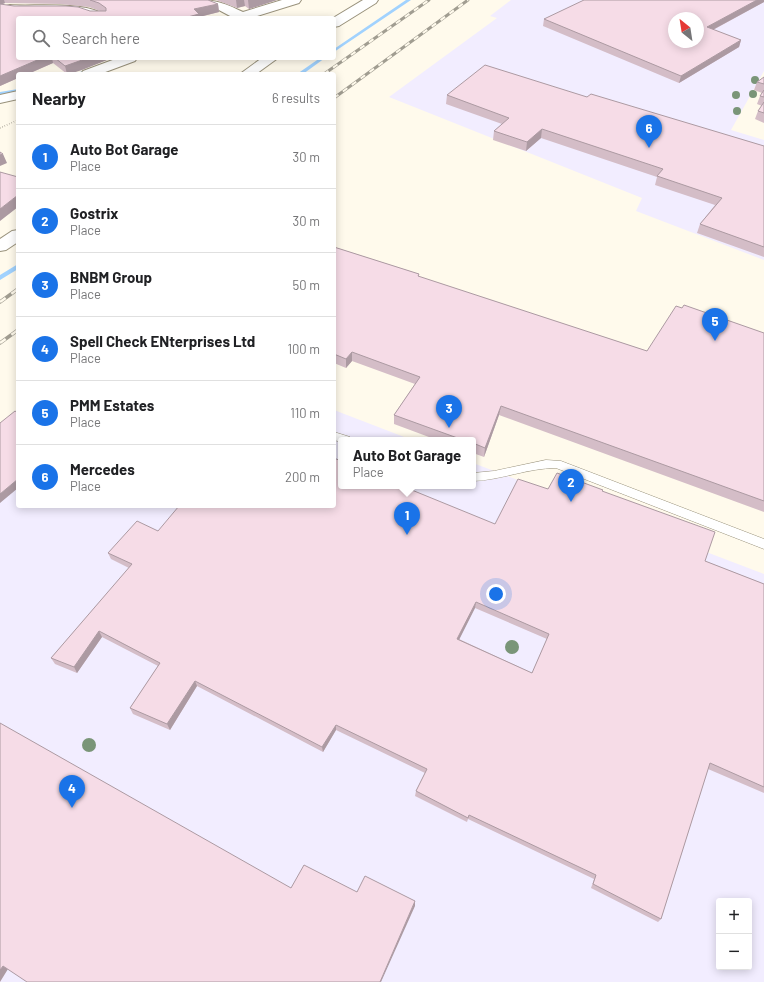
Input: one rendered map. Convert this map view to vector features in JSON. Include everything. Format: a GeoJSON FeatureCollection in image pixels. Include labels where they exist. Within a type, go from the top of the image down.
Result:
{"type":"FeatureCollection","features":[{"type":"Feature","properties":{"kind":"street"},"geometry":{"type":"LineString","coordinates":[[202,0],[221,6],[238,16]]}},
{"type":"Feature","properties":{"kind":"street"},"geometry":{"type":"LineString","coordinates":[[243,16],[295,0]]}},
{"type":"Feature","properties":{"kind":"street"},"geometry":{"type":"LineString","coordinates":[[336,22],[372,0]]}},
{"type":"Feature","properties":{"kind":"street"},"geometry":{"type":"LineString","coordinates":[[5,8],[20,9],[72,4],[90,8],[99,16]]}},
{"type":"Feature","properties":{"kind":"street"},"geometry":{"type":"LineString","coordinates":[[93,72],[125,60]]}},
{"type":"Feature","properties":{"kind":"street"},"geometry":{"type":"LineString","coordinates":[[250,72],[268,60]]}},
{"type":"Feature","properties":{"kind":"street"},"geometry":{"type":"LineString","coordinates":[[0,99],[16,96]]}},
{"type":"Feature","properties":{"kind":"street"},"geometry":{"type":"LineString","coordinates":[[0,246],[16,236]]}},
{"type":"Feature","properties":{"kind":"lane"},"geometry":{"type":"LineString","coordinates":[[476,477],[511,472],[532,465],[557,464],[764,544]]}},
{"type":"Feature","properties":{"kind":"path"},"geometry":{"type":"LineString","coordinates":[[0,128],[16,121]]}},
{"type":"Feature","properties":{"kind":"shaded area"},"geometry":{"type":"Polygon","coordinates":[[[511,0],[764,0],[764,71],[731,130],[764,140],[764,260],[636,211],[642,198],[389,97],[497,18],[490,16],[511,0]]]}},
{"type":"Feature","properties":{"kind":"shaded area"},"geometry":{"type":"Polygon","coordinates":[[[336,411],[404,437],[338,437],[338,489],[476,489],[476,464],[764,574],[764,982],[0,982],[0,429],[16,417],[16,508],[336,508],[336,411]]]}},
{"type":"Feature","properties":{"kind":"building"},"geometry":{"type":"Polygon","coordinates":[[[90,0],[208,0],[218,4],[194,9],[199,14],[192,16],[16,16],[16,60],[37,60],[0,76],[0,4],[14,6],[66,6],[78,7],[90,11],[106,11],[106,8],[99,3],[90,0]]]}},
{"type":"Feature","properties":{"kind":"building"},"geometry":{"type":"Polygon","coordinates":[[[584,0],[757,0],[707,27],[741,40],[681,76],[544,19],[584,0]]]}},
{"type":"Feature","properties":{"kind":"building"},"geometry":{"type":"Polygon","coordinates":[[[58,60],[82,60],[65,66],[58,60]]]}},
{"type":"Feature","properties":{"kind":"building"},"geometry":{"type":"Polygon","coordinates":[[[485,65],[587,97],[591,94],[764,146],[764,247],[700,224],[722,198],[657,176],[663,169],[542,129],[527,142],[494,131],[509,118],[447,95],[485,65]]]}},
{"type":"Feature","properties":{"kind":"building"},"geometry":{"type":"Polygon","coordinates":[[[764,77],[764,84],[757,82],[764,77]]]}},
{"type":"Feature","properties":{"kind":"building"},"geometry":{"type":"Polygon","coordinates":[[[764,90],[764,97],[760,96],[764,90]]]}},
{"type":"Feature","properties":{"kind":"building"},"geometry":{"type":"Polygon","coordinates":[[[764,102],[764,113],[758,111],[764,102]]]}},
{"type":"Feature","properties":{"kind":"building"},"geometry":{"type":"Polygon","coordinates":[[[0,172],[16,176],[16,197],[0,209],[0,172]]]}},
{"type":"Feature","properties":{"kind":"building"},"geometry":{"type":"Polygon","coordinates":[[[336,248],[647,351],[676,306],[682,308],[684,305],[764,333],[764,501],[501,406],[485,448],[476,444],[476,437],[455,437],[394,415],[420,377],[352,352],[346,359],[336,355],[336,248]]]}},
{"type":"Feature","properties":{"kind":"building"},"geometry":{"type":"Polygon","coordinates":[[[16,412],[16,481],[0,494],[0,423],[16,412]]]}},
{"type":"Feature","properties":{"kind":"building"},"geometry":{"type":"Polygon","coordinates":[[[336,459],[338,460],[338,489],[409,489],[495,524],[518,479],[548,489],[557,473],[715,532],[705,561],[764,584],[764,787],[710,763],[661,919],[593,884],[596,875],[469,815],[468,818],[416,791],[427,769],[336,725],[322,747],[195,681],[167,724],[130,708],[160,663],[99,631],[74,667],[51,658],[132,564],[108,553],[137,521],[158,531],[177,508],[336,508],[336,459]],[[476,602],[457,639],[532,673],[549,634],[476,602]]]}},
{"type":"Feature","properties":{"kind":"building"},"geometry":{"type":"Polygon","coordinates":[[[0,723],[291,888],[304,865],[357,892],[365,876],[415,901],[380,982],[27,982],[3,966],[0,970],[0,723]]]}},
{"type":"Feature","properties":{"kind":"waterway"},"geometry":{"type":"LineString","coordinates":[[336,50],[409,0]]}},
{"type":"Feature","properties":{"kind":"waterway"},"geometry":{"type":"LineString","coordinates":[[303,72],[320,60]]}},
{"type":"Feature","properties":{"kind":"waterway"},"geometry":{"type":"LineString","coordinates":[[84,72],[92,69]]}},
{"type":"Feature","properties":{"kind":"waterway"},"geometry":{"type":"LineString","coordinates":[[0,94],[16,91]]}},
{"type":"Feature","properties":{"kind":"waterway"},"geometry":{"type":"LineString","coordinates":[[0,278],[16,267]]}},
{"type":"Feature","properties":{"kind":"railway"},"geometry":{"type":"LineString","coordinates":[[327,72],[429,0]]}},
{"type":"Feature","properties":{"kind":"railway"},"geometry":{"type":"LineString","coordinates":[[336,97],[468,0]]}},
{"type":"Feature","properties":{"kind":"railway"},"geometry":{"type":"LineString","coordinates":[[0,302],[16,290]]}},
{"type":"Feature","properties":{"kind":"railway"},"geometry":{"type":"LineString","coordinates":[[0,343],[16,331]]}},
{"type":"Feature","properties":{"kind":"place","name":"Mercedes"},"geometry":{"type":"Point","coordinates":[649,148]}},
{"type":"Feature","properties":{"kind":"place","name":"PMM Estates"},"geometry":{"type":"Point","coordinates":[715,341]}},
{"type":"Feature","properties":{"kind":"place","name":"BNBM Group"},"geometry":{"type":"Point","coordinates":[449,428]}},
{"type":"Feature","properties":{"kind":"place","name":"Gostrix"},"geometry":{"type":"Point","coordinates":[571,502]}},
{"type":"Feature","properties":{"kind":"place","name":"Auto Bot Garage"},"geometry":{"type":"Point","coordinates":[407,535]}},
{"type":"Feature","properties":{"kind":"place","name":"Spell Check ENterprises Ltd"},"geometry":{"type":"Point","coordinates":[72,808]}}]}
